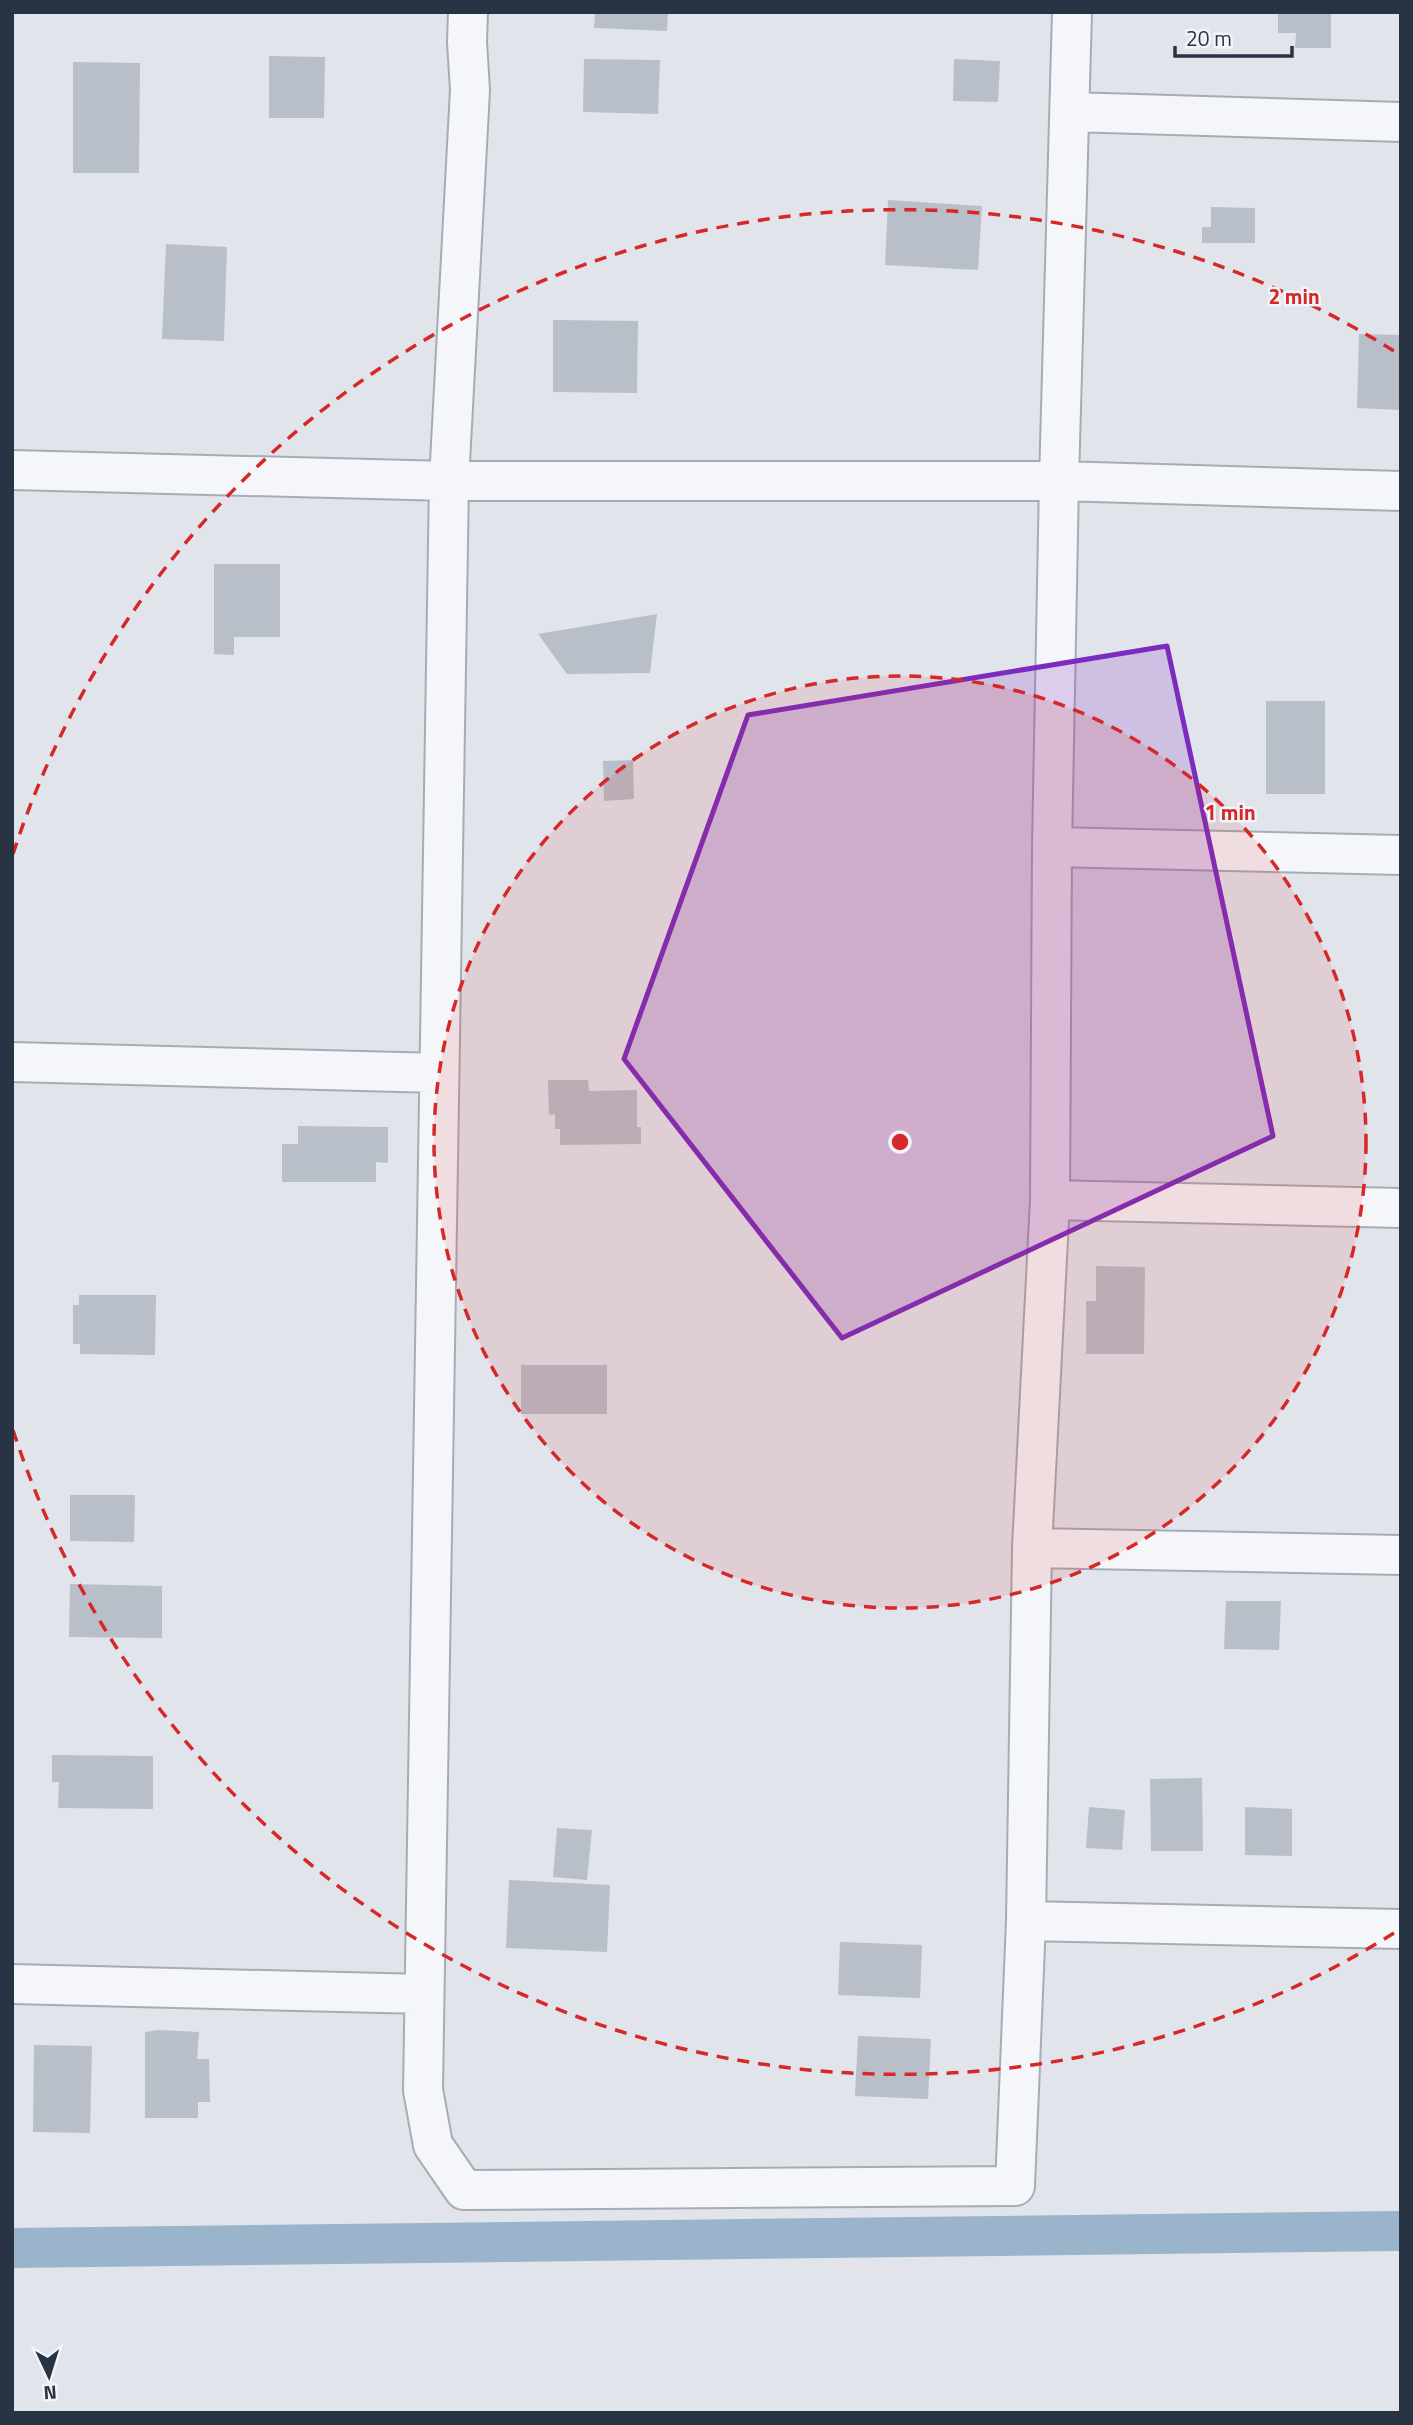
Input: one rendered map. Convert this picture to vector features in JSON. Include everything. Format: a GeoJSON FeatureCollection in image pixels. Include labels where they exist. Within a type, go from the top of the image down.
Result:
{"type":"FeatureCollection","features":[{"type":"Feature","properties":{"kind":"street"},"geometry":{"type":"LineString","coordinates":[[460,22],[470,90],[449,481],[422,2090],[433,2145],[464,2190],[1015,2186],[1026,1921],[1032,1548],[1050,1200],[1052,847],[1059,481],[1073,12]]}},
{"type":"Feature","properties":{"kind":"street"},"geometry":{"type":"LineString","coordinates":[[1070,112],[1401,122]]}},
{"type":"Feature","properties":{"kind":"street"},"geometry":{"type":"LineString","coordinates":[[12,470],[449,481],[1059,481],[1401,491]]}},
{"type":"Feature","properties":{"kind":"street"},"geometry":{"type":"LineString","coordinates":[[1052,847],[1401,855]]}},
{"type":"Feature","properties":{"kind":"street"},"geometry":{"type":"LineString","coordinates":[[12,1062],[439,1073]]}},
{"type":"Feature","properties":{"kind":"street"},"geometry":{"type":"LineString","coordinates":[[1050,1200],[1401,1208]]}},
{"type":"Feature","properties":{"kind":"street"},"geometry":{"type":"LineString","coordinates":[[1032,1548],[1401,1555]]}},
{"type":"Feature","properties":{"kind":"street"},"geometry":{"type":"LineString","coordinates":[[1026,1921],[1401,1929]]}},
{"type":"Feature","properties":{"kind":"street"},"geometry":{"type":"LineString","coordinates":[[12,1984],[424,1994]]}},
{"type":"Feature","properties":{"kind":"highlighted area"},"geometry":{"type":"Polygon","coordinates":[[[1167,646],[1273,1136],[842,1338],[624,1059],[748,715],[1167,646]]]}},
{"type":"Feature","properties":{"kind":"building"},"geometry":{"type":"Polygon","coordinates":[[[595,12],[668,12],[667,31],[594,28],[595,12]]]}},
{"type":"Feature","properties":{"kind":"building"},"geometry":{"type":"Polygon","coordinates":[[[1278,12],[1331,12],[1331,48],[1295,48],[1296,33],[1278,33],[1278,12]]]}},
{"type":"Feature","properties":{"kind":"building"},"geometry":{"type":"Polygon","coordinates":[[[269,56],[325,57],[324,118],[269,118],[269,56]]]}},
{"type":"Feature","properties":{"kind":"building"},"geometry":{"type":"Polygon","coordinates":[[[584,59],[660,60],[658,114],[583,112],[584,59]]]}},
{"type":"Feature","properties":{"kind":"building"},"geometry":{"type":"Polygon","coordinates":[[[954,59],[1000,61],[998,102],[953,101],[954,59]]]}},
{"type":"Feature","properties":{"kind":"building"},"geometry":{"type":"Polygon","coordinates":[[[73,62],[140,63],[139,173],[73,173],[73,62]]]}},
{"type":"Feature","properties":{"kind":"building"},"geometry":{"type":"Polygon","coordinates":[[[888,200],[982,206],[978,270],[885,265],[888,200]]]}},
{"type":"Feature","properties":{"kind":"building"},"geometry":{"type":"Polygon","coordinates":[[[1211,207],[1255,208],[1255,243],[1202,243],[1202,227],[1211,227],[1211,207]]]}},
{"type":"Feature","properties":{"kind":"building"},"geometry":{"type":"Polygon","coordinates":[[[166,244],[227,247],[224,341],[162,339],[166,244]]]}},
{"type":"Feature","properties":{"kind":"building"},"geometry":{"type":"Polygon","coordinates":[[[553,320],[638,321],[637,393],[553,392],[553,320]]]}},
{"type":"Feature","properties":{"kind":"building"},"geometry":{"type":"Polygon","coordinates":[[[1359,334],[1401,335],[1401,410],[1357,408],[1359,334]]]}},
{"type":"Feature","properties":{"kind":"building"},"geometry":{"type":"Polygon","coordinates":[[[214,564],[280,564],[280,637],[234,637],[234,655],[214,654],[214,564]]]}},
{"type":"Feature","properties":{"kind":"building"},"geometry":{"type":"Polygon","coordinates":[[[657,614],[650,673],[567,674],[538,634],[657,614]]]}},
{"type":"Feature","properties":{"kind":"building"},"geometry":{"type":"Polygon","coordinates":[[[1266,701],[1325,701],[1325,794],[1266,794],[1266,701]]]}},
{"type":"Feature","properties":{"kind":"building"},"geometry":{"type":"Polygon","coordinates":[[[633,760],[634,799],[604,801],[603,761],[633,760]]]}},
{"type":"Feature","properties":{"kind":"building"},"geometry":{"type":"Polygon","coordinates":[[[548,1080],[588,1080],[589,1091],[637,1090],[637,1127],[641,1127],[641,1144],[560,1145],[560,1129],[555,1129],[555,1114],[549,1115],[548,1080]]]}},
{"type":"Feature","properties":{"kind":"building"},"geometry":{"type":"Polygon","coordinates":[[[298,1126],[388,1127],[388,1163],[376,1162],[376,1182],[282,1182],[282,1144],[298,1144],[298,1126]]]}},
{"type":"Feature","properties":{"kind":"building"},"geometry":{"type":"Polygon","coordinates":[[[1096,1266],[1145,1267],[1144,1354],[1086,1354],[1086,1301],[1096,1301],[1096,1266]]]}},
{"type":"Feature","properties":{"kind":"building"},"geometry":{"type":"Polygon","coordinates":[[[79,1295],[156,1295],[155,1355],[80,1354],[80,1344],[73,1344],[73,1305],[79,1305],[79,1295]]]}},
{"type":"Feature","properties":{"kind":"building"},"geometry":{"type":"Polygon","coordinates":[[[521,1365],[607,1365],[607,1414],[521,1414],[521,1365]]]}},
{"type":"Feature","properties":{"kind":"building"},"geometry":{"type":"Polygon","coordinates":[[[70,1495],[135,1495],[134,1542],[70,1541],[70,1495]]]}},
{"type":"Feature","properties":{"kind":"building"},"geometry":{"type":"Polygon","coordinates":[[[70,1584],[162,1586],[162,1638],[69,1637],[70,1584]]]}},
{"type":"Feature","properties":{"kind":"building"},"geometry":{"type":"Polygon","coordinates":[[[1226,1601],[1281,1601],[1279,1650],[1224,1649],[1226,1601]]]}},
{"type":"Feature","properties":{"kind":"building"},"geometry":{"type":"Polygon","coordinates":[[[52,1755],[153,1756],[153,1809],[58,1808],[59,1782],[52,1782],[52,1755]]]}},
{"type":"Feature","properties":{"kind":"building"},"geometry":{"type":"Polygon","coordinates":[[[1202,1778],[1203,1851],[1151,1851],[1150,1779],[1202,1778]]]}},
{"type":"Feature","properties":{"kind":"building"},"geometry":{"type":"Polygon","coordinates":[[[1089,1807],[1125,1810],[1122,1850],[1086,1848],[1089,1807]]]}},
{"type":"Feature","properties":{"kind":"building"},"geometry":{"type":"Polygon","coordinates":[[[1245,1807],[1292,1809],[1292,1856],[1245,1855],[1245,1807]]]}},
{"type":"Feature","properties":{"kind":"building"},"geometry":{"type":"Polygon","coordinates":[[[557,1828],[592,1830],[587,1880],[553,1877],[557,1828]]]}},
{"type":"Feature","properties":{"kind":"building"},"geometry":{"type":"Polygon","coordinates":[[[509,1880],[610,1885],[607,1952],[506,1948],[509,1880]]]}},
{"type":"Feature","properties":{"kind":"building"},"geometry":{"type":"Polygon","coordinates":[[[840,1942],[922,1945],[920,1998],[838,1995],[840,1942]]]}},
{"type":"Feature","properties":{"kind":"building"},"geometry":{"type":"Polygon","coordinates":[[[145,2032],[199,2032],[197,2059],[209,2059],[210,2102],[198,2102],[198,2118],[145,2118],[145,2032]]]}},
{"type":"Feature","properties":{"kind":"building"},"geometry":{"type":"Polygon","coordinates":[[[858,2036],[931,2039],[928,2099],[855,2096],[858,2036]]]}},
{"type":"Feature","properties":{"kind":"building"},"geometry":{"type":"Polygon","coordinates":[[[34,2045],[92,2046],[90,2133],[33,2132],[34,2045]]]}},
{"type":"Feature","properties":{"kind":"waterway"},"geometry":{"type":"LineString","coordinates":[[12,2248],[1401,2231]]}}]}
